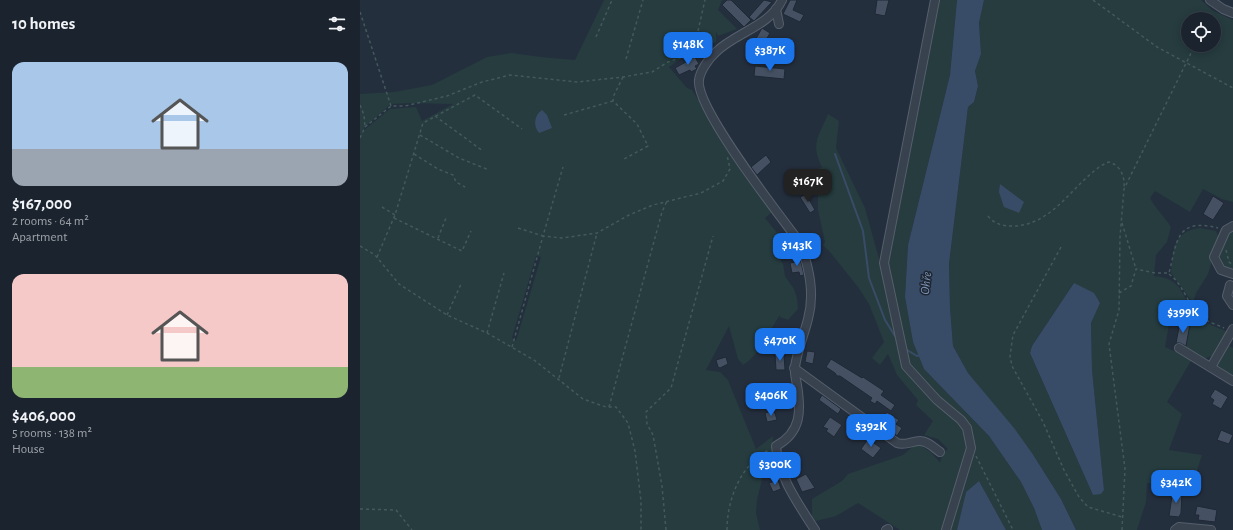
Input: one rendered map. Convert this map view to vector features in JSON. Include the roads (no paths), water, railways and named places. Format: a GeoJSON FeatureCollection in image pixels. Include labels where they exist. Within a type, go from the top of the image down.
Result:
{"type":"FeatureCollection","features":[{"type":"Feature","properties":{"kind":"street"},"geometry":{"type":"LineString","coordinates":[[782,0],[776,10],[767,19],[725,44],[707,62],[698,79],[699,87],[706,107],[721,134],[801,244],[810,278],[810,309],[794,368],[800,406],[798,419],[794,429],[783,442],[776,446],[777,458],[795,498],[815,530]]}},
{"type":"Feature","properties":{"kind":"street"},"geometry":{"type":"LineString","coordinates":[[935,0],[884,263],[906,366],[937,400],[967,428],[971,448],[946,530]]}},
{"type":"Feature","properties":{"kind":"street"},"geometry":{"type":"LineString","coordinates":[[1210,0],[1223,9],[1233,13]]}},
{"type":"Feature","properties":{"kind":"street"},"geometry":{"type":"LineString","coordinates":[[776,10],[779,24]]}},
{"type":"Feature","properties":{"kind":"street"},"geometry":{"type":"LineString","coordinates":[[1229,228],[1214,257],[1222,270],[1233,274]]}},
{"type":"Feature","properties":{"kind":"street"},"geometry":{"type":"LineString","coordinates":[[1230,285],[1227,296],[1233,305]]}},
{"type":"Feature","properties":{"kind":"street"},"geometry":{"type":"LineString","coordinates":[[1211,367],[1232,330]]}},
{"type":"Feature","properties":{"kind":"street"},"geometry":{"type":"LineString","coordinates":[[1179,348],[1233,380]]}},
{"type":"Feature","properties":{"kind":"street"},"geometry":{"type":"LineString","coordinates":[[794,368],[897,443],[908,444],[920,441],[928,443],[940,452]]}},
{"type":"Feature","properties":{"kind":"street"},"geometry":{"type":"LineString","coordinates":[[1175,530],[1179,527],[1211,530]]}},
{"type":"Feature","properties":{"kind":"water","name":"Ohře"},"geometry":{"type":"Polygon","coordinates":[[[957,0],[984,0],[979,23],[981,54],[975,71],[978,86],[974,102],[968,107],[949,264],[953,346],[968,373],[1014,428],[1032,453],[1061,499],[1076,530],[1042,530],[1034,508],[1021,482],[989,436],[924,369],[913,342],[905,297],[908,245],[950,75],[957,0]]]}},
{"type":"Feature","properties":{"kind":"water"},"geometry":{"type":"Polygon","coordinates":[[[542,110],[547,115],[552,128],[539,133],[535,121],[537,115],[542,110]]]}},
{"type":"Feature","properties":{"kind":"water"},"geometry":{"type":"Polygon","coordinates":[[[1000,184],[1024,202],[1019,213],[1004,207],[999,192],[1000,184]]]}},
{"type":"Feature","properties":{"kind":"water"},"geometry":{"type":"Polygon","coordinates":[[[1074,283],[1094,293],[1100,303],[1091,323],[1092,370],[1104,490],[1101,494],[1093,495],[1030,353],[1032,346],[1074,283]]]}},
{"type":"Feature","properties":{"kind":"water"},"geometry":{"type":"Polygon","coordinates":[[[979,481],[1006,530],[957,530],[966,492],[979,481]]]}},
{"type":"Feature","properties":{"kind":"waterway"},"geometry":{"type":"LineString","coordinates":[[835,154],[863,231],[869,278],[885,320],[895,336]]}},
{"type":"Feature","properties":{"kind":"waterway"},"geometry":{"type":"LineString","coordinates":[[907,350],[917,356],[920,355]]}}]}
